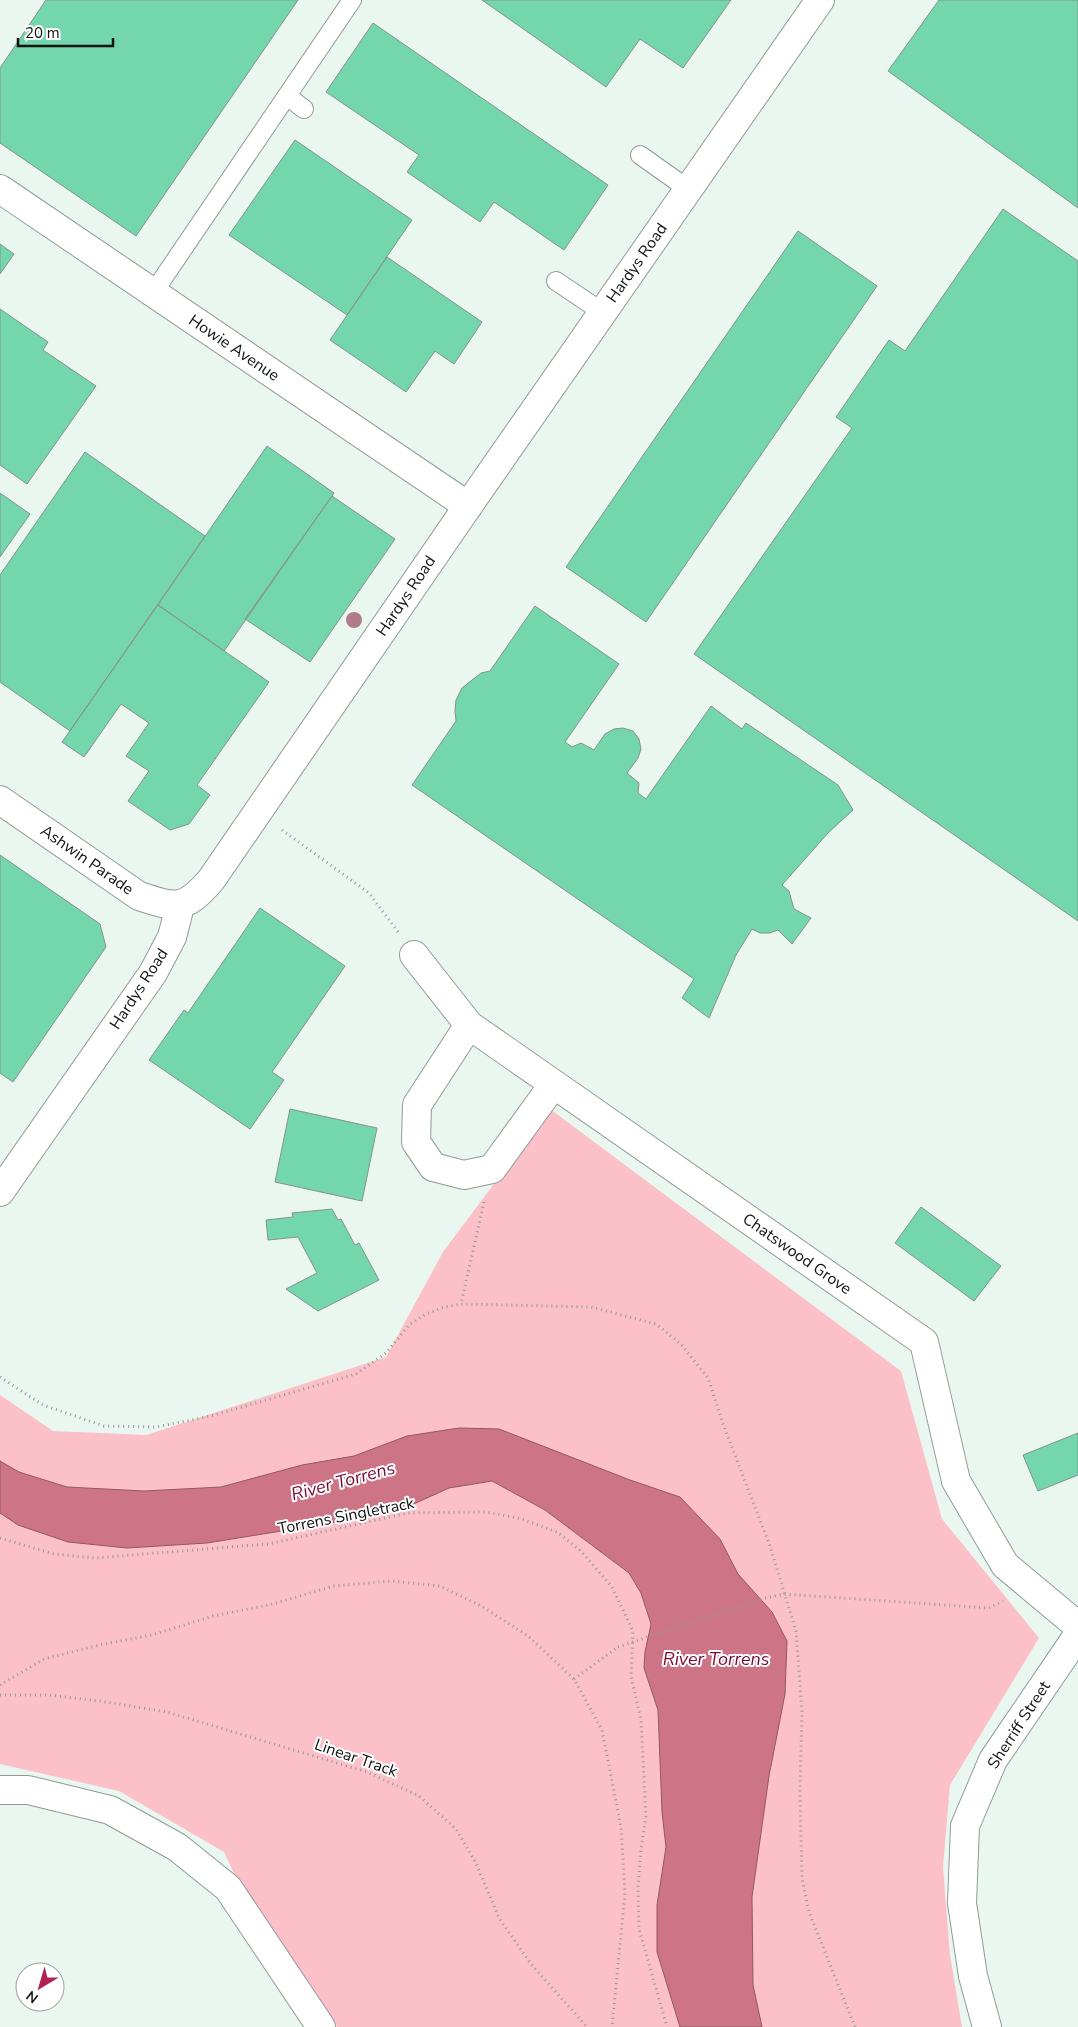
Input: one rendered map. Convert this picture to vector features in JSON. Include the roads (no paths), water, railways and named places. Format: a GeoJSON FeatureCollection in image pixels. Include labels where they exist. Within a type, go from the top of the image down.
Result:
{"type":"FeatureCollection","features":[{"type":"Feature","properties":{"kind":"street","name":"Hardys Road"},"geometry":{"type":"LineString","coordinates":[[0,1192],[153,973],[172,937],[180,906],[198,896],[211,880],[602,312],[820,0]]}},
{"type":"Feature","properties":{"kind":"street","name":"Howie Avenue"},"geometry":{"type":"LineString","coordinates":[[0,189],[468,506]]}},
{"type":"Feature","properties":{"kind":"street","name":"Ashwin Parade"},"geometry":{"type":"LineString","coordinates":[[0,800],[139,896],[180,906]]}},
{"type":"Feature","properties":{"kind":"street","name":"Chatswood Grove"},"geometry":{"type":"LineString","coordinates":[[414,955],[469,1025],[924,1342],[956,1481],[1005,1565],[1078,1626]]}},
{"type":"Feature","properties":{"kind":"street"},"geometry":{"type":"LineString","coordinates":[[469,1025],[417,1106],[416,1142],[433,1167],[464,1175],[492,1170],[553,1085]]}},
{"type":"Feature","properties":{"kind":"street","name":"Sherriff Street"},"geometry":{"type":"LineString","coordinates":[[988,2027],[973,1976],[962,1903],[965,1826],[993,1760],[1078,1635]]}},
{"type":"Feature","properties":{"kind":"street"},"geometry":{"type":"LineString","coordinates":[[0,1790],[28,1790],[110,1810],[176,1847],[228,1888],[321,2027]]}},
{"type":"Feature","properties":{"kind":"lane"},"geometry":{"type":"LineString","coordinates":[[153,293],[352,0]]}},
{"type":"Feature","properties":{"kind":"lane"},"geometry":{"type":"LineString","coordinates":[[287,96],[304,109]]}},
{"type":"Feature","properties":{"kind":"lane"},"geometry":{"type":"LineString","coordinates":[[640,155],[688,189]]}},
{"type":"Feature","properties":{"kind":"lane"},"geometry":{"type":"LineString","coordinates":[[556,281],[602,312]]}},
{"type":"Feature","properties":{"kind":"water","name":"River Torrens"},"geometry":{"type":"Polygon","coordinates":[[[459,1428],[499,1429],[630,1480],[680,1497],[720,1539],[738,1574],[772,1612],[787,1641],[785,1694],[769,1776],[752,1897],[753,1985],[762,2027],[680,2027],[657,1952],[657,1905],[666,1847],[662,1812],[658,1710],[644,1668],[645,1652],[651,1624],[641,1593],[629,1573],[545,1510],[492,1481],[449,1488],[407,1507],[331,1523],[207,1543],[127,1548],[68,1542],[18,1525],[0,1513],[0,1461],[19,1472],[67,1487],[144,1491],[221,1487],[302,1465],[354,1456],[407,1436],[459,1428]]]}}]}
